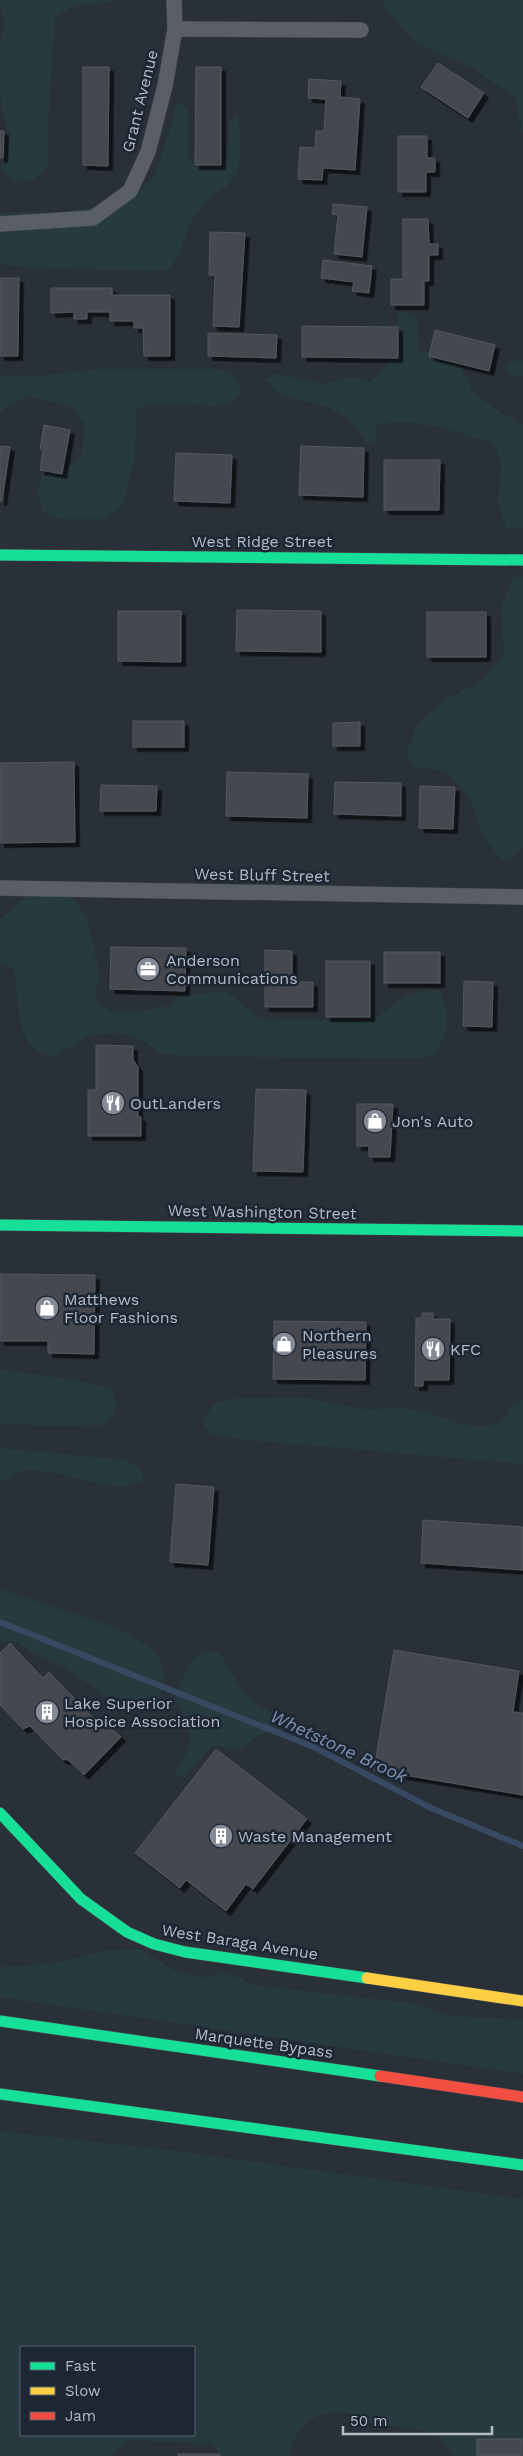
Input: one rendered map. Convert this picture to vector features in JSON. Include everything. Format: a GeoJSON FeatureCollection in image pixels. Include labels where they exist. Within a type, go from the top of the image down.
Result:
{"type":"FeatureCollection","features":[{"type":"Feature","properties":{"kind":"main road","name":"West Ridge Street"},"geometry":{"type":"LineString","coordinates":[[0,555],[523,560]]}},
{"type":"Feature","properties":{"kind":"main road","name":"West Washington Street"},"geometry":{"type":"LineString","coordinates":[[0,1225],[523,1231]]}},
{"type":"Feature","properties":{"kind":"main road","name":"West Baraga Avenue"},"geometry":{"type":"LineString","coordinates":[[0,1813],[65,1885],[96,1913],[114,1926],[143,1941],[185,1952],[523,2001]]}},
{"type":"Feature","properties":{"kind":"main road","name":"Marquette Bypass"},"geometry":{"type":"LineString","coordinates":[[0,2021],[523,2097]]}},
{"type":"Feature","properties":{"kind":"main road"},"geometry":{"type":"LineString","coordinates":[[0,2094],[523,2165]]}},
{"type":"Feature","properties":{"kind":"street","name":"Grant Avenue"},"geometry":{"type":"LineString","coordinates":[[0,224],[93,218],[130,191],[148,152],[164,86],[175,28],[174,0]]}},
{"type":"Feature","properties":{"kind":"street"},"geometry":{"type":"LineString","coordinates":[[175,28],[361,30]]}},
{"type":"Feature","properties":{"kind":"street","name":"West Bluff Street"},"geometry":{"type":"LineString","coordinates":[[0,888],[523,897]]}},
{"type":"Feature","properties":{"kind":"green space"},"geometry":{"type":"Polygon","coordinates":[[[0,0],[117,0],[113,2],[76,5],[55,17],[48,127],[48,167],[33,180],[12,182],[1,168],[8,152],[10,135],[3,114],[0,92],[0,47],[4,26],[0,0]]]}},
{"type":"Feature","properties":{"kind":"green space"},"geometry":{"type":"Polygon","coordinates":[[[384,0],[523,0],[523,134],[515,98],[473,68],[415,42],[385,9],[384,0]]]}},
{"type":"Feature","properties":{"kind":"green space"},"geometry":{"type":"Polygon","coordinates":[[[177,102],[188,109],[188,158],[196,168],[212,168],[227,161],[230,120],[238,114],[241,148],[238,172],[226,187],[212,195],[192,220],[178,255],[170,269],[150,271],[23,267],[0,264],[0,213],[61,212],[130,202],[154,176],[171,127],[177,102]]]}},
{"type":"Feature","properties":{"kind":"green space"},"geometry":{"type":"Polygon","coordinates":[[[400,310],[417,318],[419,352],[441,351],[458,359],[472,391],[494,408],[523,425],[523,528],[506,528],[498,501],[501,466],[494,443],[435,427],[404,422],[376,426],[376,441],[367,445],[357,428],[345,416],[327,407],[279,394],[264,380],[275,373],[322,384],[351,377],[371,382],[387,364],[400,310]]]}},
{"type":"Feature","properties":{"kind":"green space"},"geometry":{"type":"Polygon","coordinates":[[[514,361],[523,361],[523,377],[510,374],[504,365],[514,361]]]}},
{"type":"Feature","properties":{"kind":"green space"},"geometry":{"type":"Polygon","coordinates":[[[99,369],[215,369],[234,374],[240,385],[240,394],[231,403],[218,406],[148,403],[136,411],[135,459],[121,508],[102,519],[60,519],[43,512],[37,492],[42,477],[72,464],[82,457],[84,424],[70,406],[29,396],[8,405],[0,412],[0,376],[38,376],[99,369]]]}},
{"type":"Feature","properties":{"kind":"green space"},"geometry":{"type":"Polygon","coordinates":[[[514,577],[523,577],[523,848],[511,859],[502,860],[481,834],[471,799],[445,771],[412,767],[407,752],[417,724],[441,702],[482,680],[504,655],[501,608],[514,577]]]}},
{"type":"Feature","properties":{"kind":"green space"},"geometry":{"type":"Polygon","coordinates":[[[27,897],[72,897],[87,917],[100,978],[95,991],[97,1002],[111,1011],[143,1011],[169,1006],[179,996],[226,991],[260,1019],[370,1021],[406,996],[419,992],[440,991],[447,1016],[445,1032],[434,1055],[417,1059],[184,1056],[159,1053],[146,1042],[120,1033],[90,1035],[54,1057],[40,1052],[31,1045],[24,1034],[18,1009],[14,970],[7,965],[0,965],[0,919],[27,897]]]}},
{"type":"Feature","properties":{"kind":"green space"},"geometry":{"type":"Polygon","coordinates":[[[0,1369],[79,1381],[111,1389],[117,1406],[113,1417],[104,1425],[45,1426],[0,1423],[0,1369]]]}},
{"type":"Feature","properties":{"kind":"green space"},"geometry":{"type":"Polygon","coordinates":[[[298,1397],[366,1409],[409,1409],[467,1425],[478,1426],[498,1423],[505,1418],[511,1405],[523,1400],[523,1464],[247,1440],[210,1434],[203,1423],[213,1404],[230,1399],[298,1397]]]}},
{"type":"Feature","properties":{"kind":"green space"},"geometry":{"type":"Polygon","coordinates":[[[0,1448],[126,1460],[140,1468],[144,1480],[125,1487],[106,1485],[53,1472],[26,1470],[0,1482],[0,1448]]]}},
{"type":"Feature","properties":{"kind":"green space"},"geometry":{"type":"Polygon","coordinates":[[[0,1589],[117,1628],[149,1646],[159,1657],[163,1668],[164,1682],[160,1699],[156,1704],[149,1706],[121,1701],[100,1692],[66,1668],[29,1651],[17,1642],[0,1641],[0,1589]]]}},
{"type":"Feature","properties":{"kind":"green space"},"geometry":{"type":"Polygon","coordinates":[[[212,1651],[221,1654],[242,1691],[253,1702],[288,1722],[289,1725],[279,1732],[257,1736],[241,1748],[214,1747],[206,1752],[184,1777],[177,1776],[176,1769],[188,1751],[190,1735],[175,1701],[176,1697],[194,1658],[200,1654],[212,1651]]]}},
{"type":"Feature","properties":{"kind":"green space"},"geometry":{"type":"Polygon","coordinates":[[[139,1949],[176,1971],[201,1978],[223,1972],[252,1985],[417,2004],[450,2016],[523,2020],[523,2074],[0,1997],[0,1967],[49,1964],[109,1950],[139,1949]]]}},
{"type":"Feature","properties":{"kind":"green space"},"geometry":{"type":"Polygon","coordinates":[[[0,2131],[177,2151],[523,2199],[523,2456],[522,2439],[477,2439],[477,2456],[453,2456],[447,2446],[432,2433],[368,2423],[350,2414],[337,2412],[317,2416],[301,2429],[292,2446],[290,2456],[220,2456],[213,2444],[128,2440],[110,2456],[0,2456],[0,2131]]]}},
{"type":"Feature","properties":{"kind":"building"},"geometry":{"type":"Polygon","coordinates":[[[438,63],[484,93],[468,118],[421,87],[438,63]]]}},
{"type":"Feature","properties":{"kind":"building"},"geometry":{"type":"Polygon","coordinates":[[[83,67],[109,67],[108,166],[83,165],[83,67]]]}},
{"type":"Feature","properties":{"kind":"building"},"geometry":{"type":"Polygon","coordinates":[[[196,67],[221,67],[221,165],[195,165],[196,67]]]}},
{"type":"Feature","properties":{"kind":"building"},"geometry":{"type":"Polygon","coordinates":[[[309,79],[341,81],[340,97],[360,99],[355,170],[323,168],[322,180],[298,179],[300,147],[315,148],[316,131],[324,131],[326,99],[308,98],[309,79]]]}},
{"type":"Feature","properties":{"kind":"building"},"geometry":{"type":"Polygon","coordinates":[[[0,131],[4,131],[3,158],[0,158],[0,131]]]}},
{"type":"Feature","properties":{"kind":"building"},"geometry":{"type":"Polygon","coordinates":[[[398,136],[427,136],[427,158],[435,158],[435,172],[426,172],[426,192],[398,192],[398,136]]]}},
{"type":"Feature","properties":{"kind":"building"},"geometry":{"type":"Polygon","coordinates":[[[333,204],[367,207],[362,257],[334,254],[338,215],[332,214],[333,204]]]}},
{"type":"Feature","properties":{"kind":"building"},"geometry":{"type":"Polygon","coordinates":[[[403,219],[428,219],[429,244],[438,244],[438,255],[429,255],[429,281],[424,281],[424,305],[391,305],[391,279],[403,279],[403,219]]]}},
{"type":"Feature","properties":{"kind":"building"},"geometry":{"type":"Polygon","coordinates":[[[210,232],[245,233],[239,327],[213,326],[215,275],[209,275],[210,232]]]}},
{"type":"Feature","properties":{"kind":"building"},"geometry":{"type":"Polygon","coordinates":[[[323,260],[372,266],[369,293],[352,291],[354,282],[321,278],[323,260]]]}},
{"type":"Feature","properties":{"kind":"building"},"geometry":{"type":"Polygon","coordinates":[[[0,278],[19,278],[18,356],[0,356],[0,278]]]}},
{"type":"Feature","properties":{"kind":"building"},"geometry":{"type":"Polygon","coordinates":[[[51,288],[112,288],[112,295],[170,295],[170,356],[144,356],[143,328],[134,328],[134,321],[110,321],[110,312],[87,312],[87,319],[74,319],[74,312],[51,313],[51,288]]]}},
{"type":"Feature","properties":{"kind":"building"},"geometry":{"type":"Polygon","coordinates":[[[302,326],[398,327],[398,358],[302,357],[302,326]]]}},
{"type":"Feature","properties":{"kind":"building"},"geometry":{"type":"Polygon","coordinates":[[[435,330],[495,345],[489,371],[429,356],[435,330]]]}},
{"type":"Feature","properties":{"kind":"building"},"geometry":{"type":"Polygon","coordinates":[[[208,333],[277,335],[276,358],[208,356],[208,333]]]}},
{"type":"Feature","properties":{"kind":"building"},"geometry":{"type":"Polygon","coordinates":[[[44,425],[70,430],[62,474],[40,470],[43,450],[40,449],[44,425]]]}},
{"type":"Feature","properties":{"kind":"building"},"geometry":{"type":"Polygon","coordinates":[[[0,446],[10,447],[2,501],[0,501],[0,446]]]}},
{"type":"Feature","properties":{"kind":"building"},"geometry":{"type":"Polygon","coordinates":[[[301,446],[364,448],[363,497],[299,495],[301,446]]]}},
{"type":"Feature","properties":{"kind":"building"},"geometry":{"type":"Polygon","coordinates":[[[176,453],[232,455],[230,503],[174,501],[176,453]]]}},
{"type":"Feature","properties":{"kind":"building"},"geometry":{"type":"Polygon","coordinates":[[[384,460],[440,460],[439,510],[384,510],[384,460]]]}},
{"type":"Feature","properties":{"kind":"building"},"geometry":{"type":"Polygon","coordinates":[[[237,610],[321,611],[321,652],[236,651],[237,610]]]}},
{"type":"Feature","properties":{"kind":"building"},"geometry":{"type":"Polygon","coordinates":[[[118,611],[181,611],[181,662],[118,661],[118,611]]]}},
{"type":"Feature","properties":{"kind":"building"},"geometry":{"type":"Polygon","coordinates":[[[427,612],[486,612],[486,657],[427,657],[427,612]]]}},
{"type":"Feature","properties":{"kind":"building"},"geometry":{"type":"Polygon","coordinates":[[[133,721],[184,721],[184,747],[133,747],[133,721]]]}},
{"type":"Feature","properties":{"kind":"building"},"geometry":{"type":"Polygon","coordinates":[[[360,722],[360,746],[333,746],[333,723],[360,722]]]}},
{"type":"Feature","properties":{"kind":"building"},"geometry":{"type":"Polygon","coordinates":[[[74,762],[75,842],[0,843],[0,763],[74,762]]]}},
{"type":"Feature","properties":{"kind":"building"},"geometry":{"type":"Polygon","coordinates":[[[227,772],[308,774],[307,818],[226,816],[227,772]]]}},
{"type":"Feature","properties":{"kind":"building"},"geometry":{"type":"Polygon","coordinates":[[[335,782],[401,783],[401,816],[334,814],[335,782]]]}},
{"type":"Feature","properties":{"kind":"building"},"geometry":{"type":"Polygon","coordinates":[[[101,785],[157,786],[156,811],[100,811],[101,785]]]}},
{"type":"Feature","properties":{"kind":"building"},"geometry":{"type":"Polygon","coordinates":[[[420,786],[455,787],[453,829],[419,828],[420,786]]]}},
{"type":"Feature","properties":{"kind":"building","name":"Anderson Communications"},"geometry":{"type":"Polygon","coordinates":[[[111,947],[186,948],[185,991],[110,989],[111,947]]]}},
{"type":"Feature","properties":{"kind":"building"},"geometry":{"type":"Polygon","coordinates":[[[265,950],[292,951],[292,982],[313,982],[313,1007],[265,1007],[265,950]]]}},
{"type":"Feature","properties":{"kind":"building"},"geometry":{"type":"Polygon","coordinates":[[[384,952],[440,952],[440,983],[384,983],[384,952]]]}},
{"type":"Feature","properties":{"kind":"building"},"geometry":{"type":"Polygon","coordinates":[[[326,961],[370,961],[370,1017],[326,1017],[326,961]]]}},
{"type":"Feature","properties":{"kind":"building"},"geometry":{"type":"Polygon","coordinates":[[[464,981],[493,982],[492,1027],[463,1026],[464,981]]]}},
{"type":"Feature","properties":{"kind":"building","name":"OutLanders"},"geometry":{"type":"Polygon","coordinates":[[[96,1045],[133,1046],[133,1060],[138,1067],[138,1117],[141,1117],[141,1136],[88,1136],[88,1090],[96,1090],[96,1045]]]}},
{"type":"Feature","properties":{"kind":"building"},"geometry":{"type":"Polygon","coordinates":[[[256,1089],[306,1090],[303,1172],[253,1171],[256,1089]]]}},
{"type":"Feature","properties":{"kind":"building","name":"Jon's Auto"},"geometry":{"type":"Polygon","coordinates":[[[357,1104],[393,1104],[390,1157],[369,1157],[369,1146],[357,1146],[357,1104]]]}},
{"type":"Feature","properties":{"kind":"building","name":"Matthews Floor Fashions"},"geometry":{"type":"Polygon","coordinates":[[[0,1274],[95,1275],[94,1354],[48,1353],[48,1341],[0,1341],[0,1274]]]}},
{"type":"Feature","properties":{"kind":"building","name":"KFC"},"geometry":{"type":"Polygon","coordinates":[[[422,1313],[433,1313],[433,1319],[450,1319],[449,1380],[423,1380],[423,1386],[415,1386],[416,1318],[422,1318],[422,1313]]]}},
{"type":"Feature","properties":{"kind":"building"},"geometry":{"type":"Polygon","coordinates":[[[274,1321],[366,1322],[365,1380],[273,1379],[274,1321]]]}},
{"type":"Feature","properties":{"kind":"building"},"geometry":{"type":"Polygon","coordinates":[[[176,1484],[214,1487],[208,1565],[170,1562],[176,1484]]]}},
{"type":"Feature","properties":{"kind":"building"},"geometry":{"type":"Polygon","coordinates":[[[423,1520],[523,1527],[523,1570],[421,1563],[423,1520]]]}},
{"type":"Feature","properties":{"kind":"building","name":"Lake Superior Hospice Association"},"geometry":{"type":"Polygon","coordinates":[[[10,1643],[43,1678],[49,1672],[101,1726],[103,1720],[121,1737],[84,1775],[68,1760],[62,1759],[30,1726],[23,1729],[0,1705],[0,1653],[10,1643]]]}},
{"type":"Feature","properties":{"kind":"building"},"geometry":{"type":"Polygon","coordinates":[[[394,1650],[519,1671],[513,1712],[523,1713],[523,1795],[374,1770],[394,1650]]]}},
{"type":"Feature","properties":{"kind":"building","name":"Waste Management"},"geometry":{"type":"Polygon","coordinates":[[[216,1749],[307,1819],[253,1889],[246,1884],[226,1911],[186,1880],[180,1888],[135,1853],[216,1749]]]}},
{"type":"Feature","properties":{"kind":"building"},"geometry":{"type":"Polygon","coordinates":[[[477,2439],[522,2439],[522,2456],[477,2456],[477,2439]]]}},
{"type":"Feature","properties":{"kind":"building"},"geometry":{"type":"Polygon","coordinates":[[[178,2454],[220,2454],[220,2456],[178,2456],[178,2454]]]}},
{"type":"Feature","properties":{"kind":"waterway","name":"Whetstone Brook"},"geometry":{"type":"LineString","coordinates":[[0,1622],[314,1747],[431,1808],[523,1846]]}},
{"type":"Feature","properties":{"kind":"traffic: fast"},"geometry":{"type":"LineString","coordinates":[[0,555],[523,560]]}},
{"type":"Feature","properties":{"kind":"traffic: fast"},"geometry":{"type":"LineString","coordinates":[[0,1225],[523,1231]]}},
{"type":"Feature","properties":{"kind":"traffic: fast"},"geometry":{"type":"LineString","coordinates":[[0,1813],[81,1899],[127,1932],[154,1944],[185,1952],[367,1978]]}},
{"type":"Feature","properties":{"kind":"traffic: fast"},"geometry":{"type":"LineString","coordinates":[[0,2021],[380,2076]]}},
{"type":"Feature","properties":{"kind":"traffic: fast"},"geometry":{"type":"LineString","coordinates":[[0,2094],[523,2165]]}},
{"type":"Feature","properties":{"kind":"traffic: slow"},"geometry":{"type":"LineString","coordinates":[[367,1978],[523,2001]]}},
{"type":"Feature","properties":{"kind":"traffic: jam"},"geometry":{"type":"LineString","coordinates":[[380,2076],[523,2097]]}},
{"type":"Feature","properties":{"kind":"place","name":"Anderson Communications"},"geometry":{"type":"Point","coordinates":[148,969]}},
{"type":"Feature","properties":{"kind":"place","name":"OutLanders"},"geometry":{"type":"Point","coordinates":[113,1103]}},
{"type":"Feature","properties":{"kind":"place","name":"Jon's Auto"},"geometry":{"type":"Point","coordinates":[375,1121]}},
{"type":"Feature","properties":{"kind":"place","name":"Matthews Floor Fashions"},"geometry":{"type":"Point","coordinates":[47,1308]}},
{"type":"Feature","properties":{"kind":"place","name":"Northern Pleasures"},"geometry":{"type":"Point","coordinates":[284,1344]}},
{"type":"Feature","properties":{"kind":"place","name":"KFC"},"geometry":{"type":"Point","coordinates":[433,1349]}},
{"type":"Feature","properties":{"kind":"place","name":"Lake Superior Hospice Association"},"geometry":{"type":"Point","coordinates":[47,1712]}},
{"type":"Feature","properties":{"kind":"place","name":"Waste Management"},"geometry":{"type":"Point","coordinates":[221,1836]}}]}
